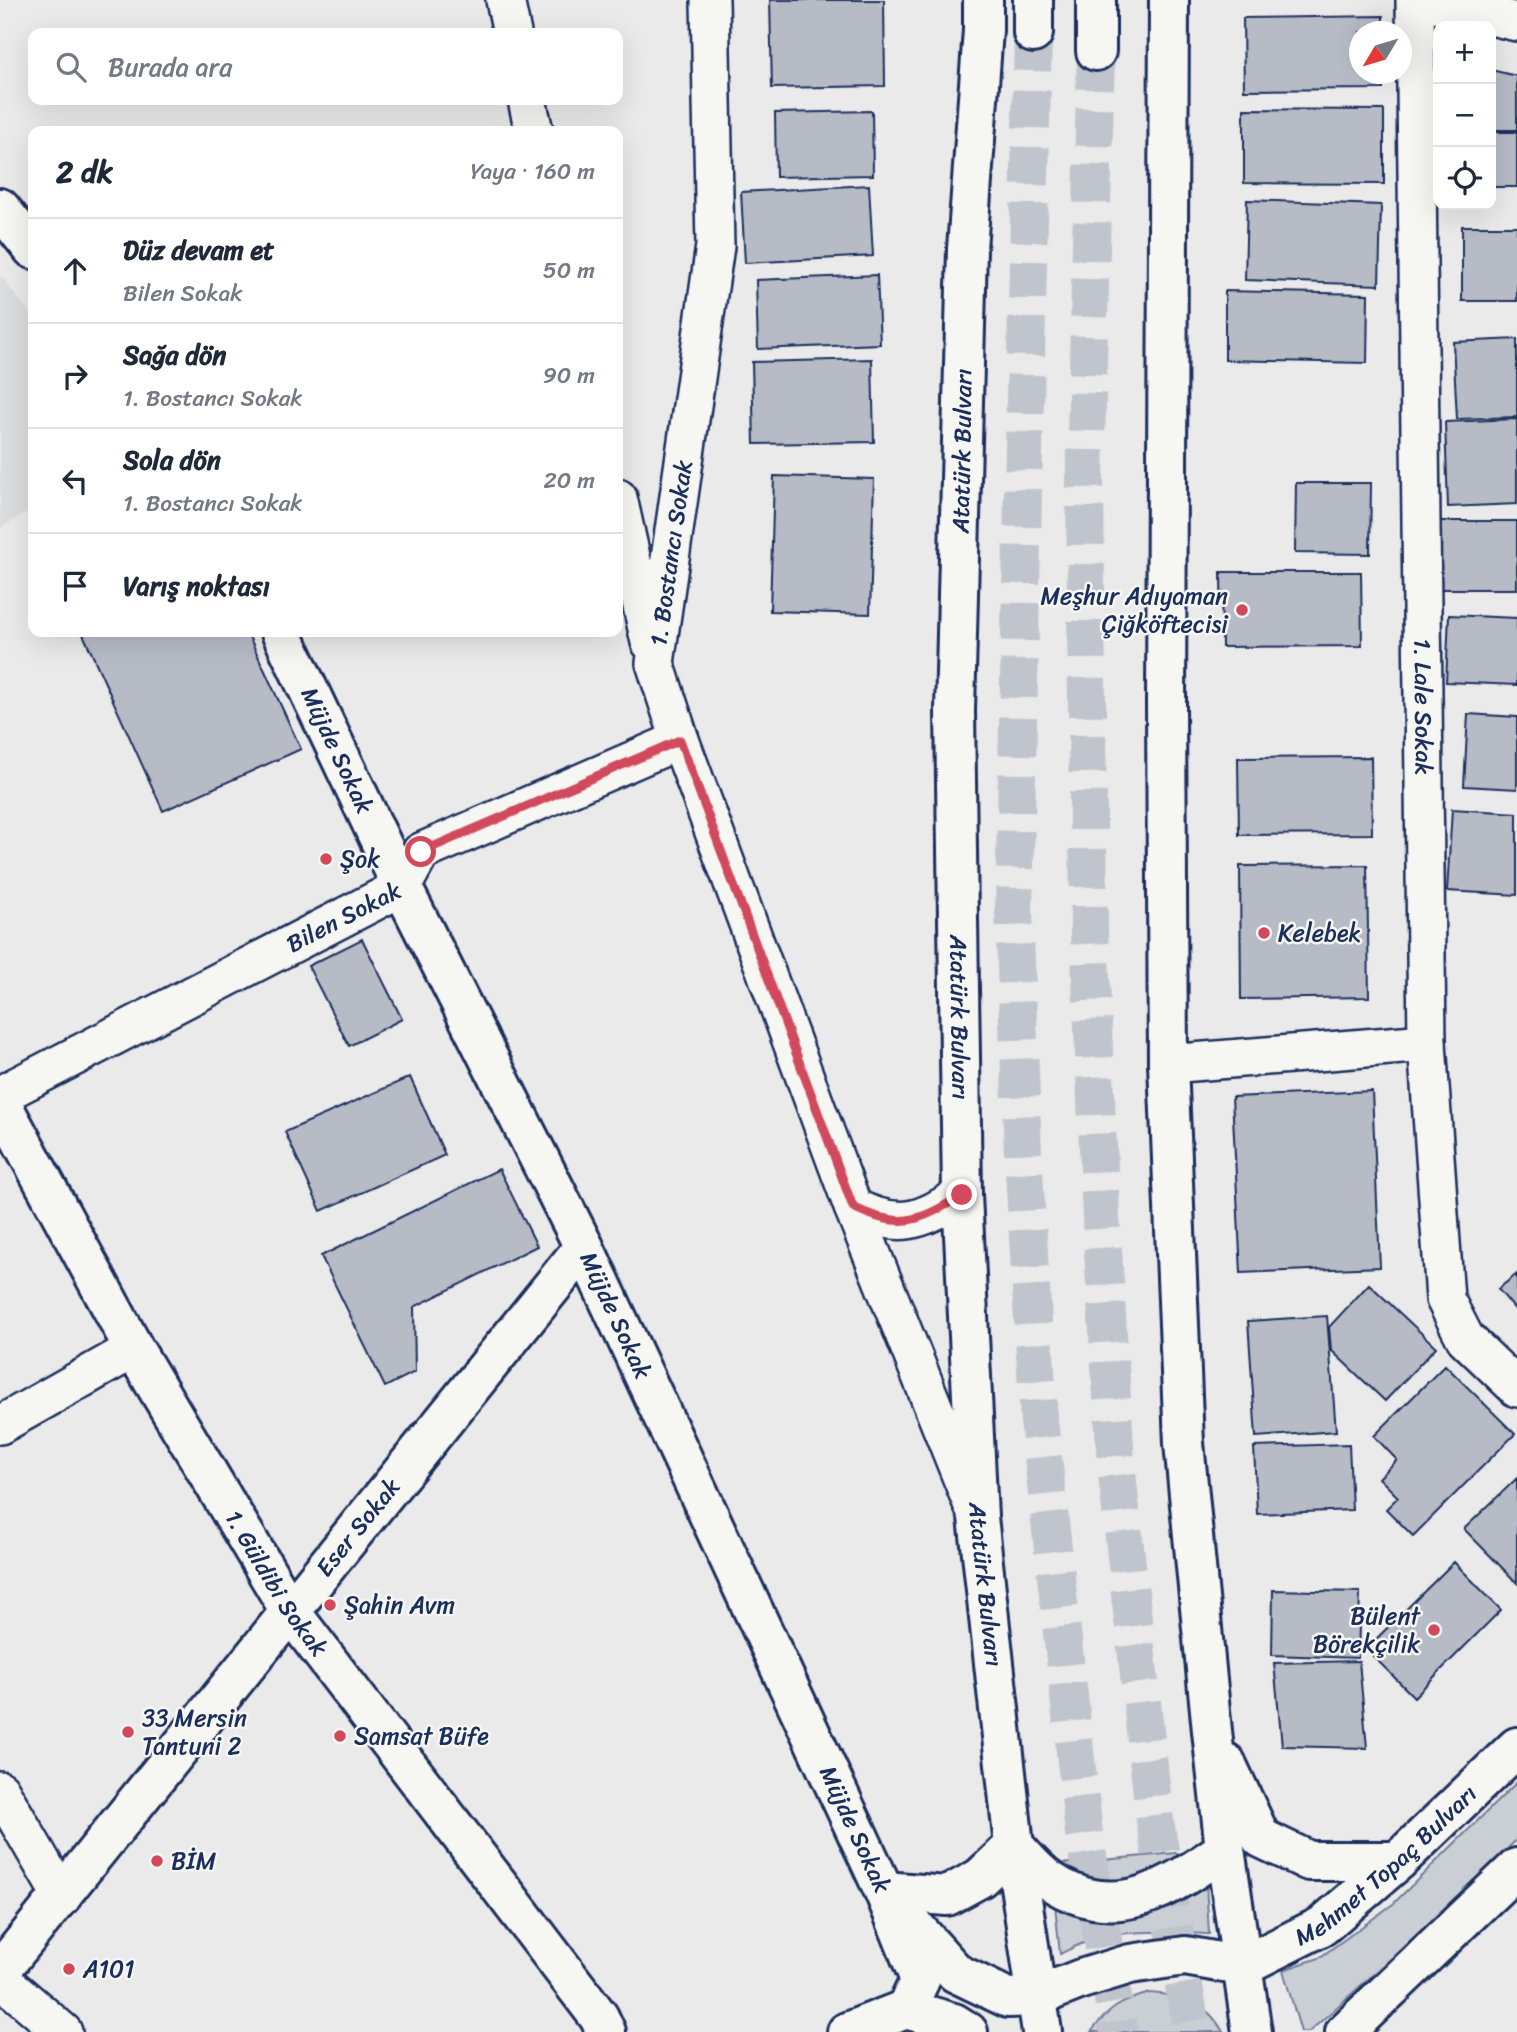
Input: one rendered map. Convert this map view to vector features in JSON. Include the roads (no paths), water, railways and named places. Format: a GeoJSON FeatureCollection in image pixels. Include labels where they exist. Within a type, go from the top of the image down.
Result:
{"type":"FeatureCollection","features":[{"type":"Feature","properties":{"kind":"main road","name":"Atatürk Bulvarı"},"geometry":{"type":"LineString","coordinates":[[983,0],[967,249],[956,711],[962,1195],[978,1517],[1014,1846],[1039,2014]]}},
{"type":"Feature","properties":{"kind":"main road"},"geometry":{"type":"LineString","coordinates":[[1096,0],[1096,51]]}},
{"type":"Feature","properties":{"kind":"main road"},"geometry":{"type":"LineString","coordinates":[[1169,0],[1166,705],[1168,1064],[1184,1443],[1212,1731],[1241,1966],[1252,2032]]}},
{"type":"Feature","properties":{"kind":"main road"},"geometry":{"type":"LineString","coordinates":[[0,208],[28,243]]}},
{"type":"Feature","properties":{"kind":"main road","name":"Müjde Sokak"},"geometry":{"type":"LineString","coordinates":[[283,637],[402,887],[584,1247],[884,1891],[920,1980],[906,2009]]}},
{"type":"Feature","properties":{"kind":"main road","name":"1. Güldibi Sokak"},"geometry":{"type":"LineString","coordinates":[[0,1101],[134,1349],[290,1611],[596,2027]]}},
{"type":"Feature","properties":{"kind":"main road","name":"Eser Sokak"},"geometry":{"type":"LineString","coordinates":[[0,1972],[584,1247]]}},
{"type":"Feature","properties":{"kind":"main road"},"geometry":{"type":"LineString","coordinates":[[1212,1731],[1261,1838],[1309,1861],[1398,1861]]}},
{"type":"Feature","properties":{"kind":"main road","name":"Mehmet Topaç Bulvarı"},"geometry":{"type":"LineString","coordinates":[[1241,1966],[1322,1926],[1398,1861],[1517,1747]]}},
{"type":"Feature","properties":{"kind":"main road"},"geometry":{"type":"LineString","coordinates":[[884,1891],[947,1896],[980,1878],[1014,1846],[1049,1879],[1084,1898],[1118,1902],[1149,1895],[1182,1879],[1226,1849]]}},
{"type":"Feature","properties":{"kind":"main road"},"geometry":{"type":"LineString","coordinates":[[1345,2032],[1517,1868]]}},
{"type":"Feature","properties":{"kind":"main road"},"geometry":{"type":"LineString","coordinates":[[884,1891],[956,1973],[1039,2014],[1106,1972],[1130,1964],[1185,1956],[1241,1966]]}},
{"type":"Feature","properties":{"kind":"main road"},"geometry":{"type":"LineString","coordinates":[[847,2032],[906,2009],[954,2024],[968,2032]]}},
{"type":"Feature","properties":{"kind":"street"},"geometry":{"type":"LineString","coordinates":[[505,0],[511,28]]}},
{"type":"Feature","properties":{"kind":"street","name":"1. Bostancı Sokak"},"geometry":{"type":"LineString","coordinates":[[710,0],[715,246],[655,663],[680,740],[853,1207],[978,1517]]}},
{"type":"Feature","properties":{"kind":"street","name":"1. Lale Sokak"},"geometry":{"type":"LineString","coordinates":[[1416,0],[1427,1044],[1445,1299],[1465,1338],[1517,1388]]}},
{"type":"Feature","properties":{"kind":"street"},"geometry":{"type":"LineString","coordinates":[[1422,0],[1517,22]]}},
{"type":"Feature","properties":{"kind":"street"},"geometry":{"type":"LineString","coordinates":[[528,105],[533,126]]}},
{"type":"Feature","properties":{"kind":"street"},"geometry":{"type":"LineString","coordinates":[[623,520],[655,663]]}},
{"type":"Feature","properties":{"kind":"street","name":"Bilen Sokak"},"geometry":{"type":"LineString","coordinates":[[0,1095],[402,887],[421,852],[680,740]]}},
{"type":"Feature","properties":{"kind":"street"},"geometry":{"type":"LineString","coordinates":[[1168,1064],[1427,1044]]}},
{"type":"Feature","properties":{"kind":"street"},"geometry":{"type":"LineString","coordinates":[[853,1207],[877,1219],[908,1222],[936,1211],[962,1195]]}},
{"type":"Feature","properties":{"kind":"street"},"geometry":{"type":"LineString","coordinates":[[0,1425],[134,1349]]}},
{"type":"Feature","properties":{"kind":"street"},"geometry":{"type":"LineString","coordinates":[[0,1790],[62,1897]]}},
{"type":"Feature","properties":{"kind":"street"},"geometry":{"type":"LineString","coordinates":[[0,1978],[63,2032]]}},
{"type":"Feature","properties":{"kind":"tunnel"},"geometry":{"type":"LineString","coordinates":[[1033,33],[1014,910],[1023,1155],[1039,1420],[1084,1834],[1119,2032]]}},
{"type":"Feature","properties":{"kind":"tunnel"},"geometry":{"type":"LineString","coordinates":[[1096,51],[1085,479],[1089,931],[1101,1218],[1116,1464],[1155,1822],[1192,2032]]}},
{"type":"Feature","properties":{"kind":"place","name":"Meşhur Adıyaman Çiğköftecisi"},"geometry":{"type":"Point","coordinates":[1242,610]}},
{"type":"Feature","properties":{"kind":"place","name":"Şok"},"geometry":{"type":"Point","coordinates":[326,859]}},
{"type":"Feature","properties":{"kind":"place","name":"Kelebek"},"geometry":{"type":"Point","coordinates":[1264,933]}},
{"type":"Feature","properties":{"kind":"place","name":"Şahin Avm"},"geometry":{"type":"Point","coordinates":[330,1605]}},
{"type":"Feature","properties":{"kind":"place","name":"Bülent Börekçilik"},"geometry":{"type":"Point","coordinates":[1434,1630]}},
{"type":"Feature","properties":{"kind":"place","name":"33 Mersin Tantuni 2"},"geometry":{"type":"Point","coordinates":[128,1732]}},
{"type":"Feature","properties":{"kind":"place","name":"Samsat Büfe"},"geometry":{"type":"Point","coordinates":[340,1736]}},
{"type":"Feature","properties":{"kind":"place","name":"BİM"},"geometry":{"type":"Point","coordinates":[157,1861]}},
{"type":"Feature","properties":{"kind":"place","name":"A101"},"geometry":{"type":"Point","coordinates":[69,1969]}}]}
